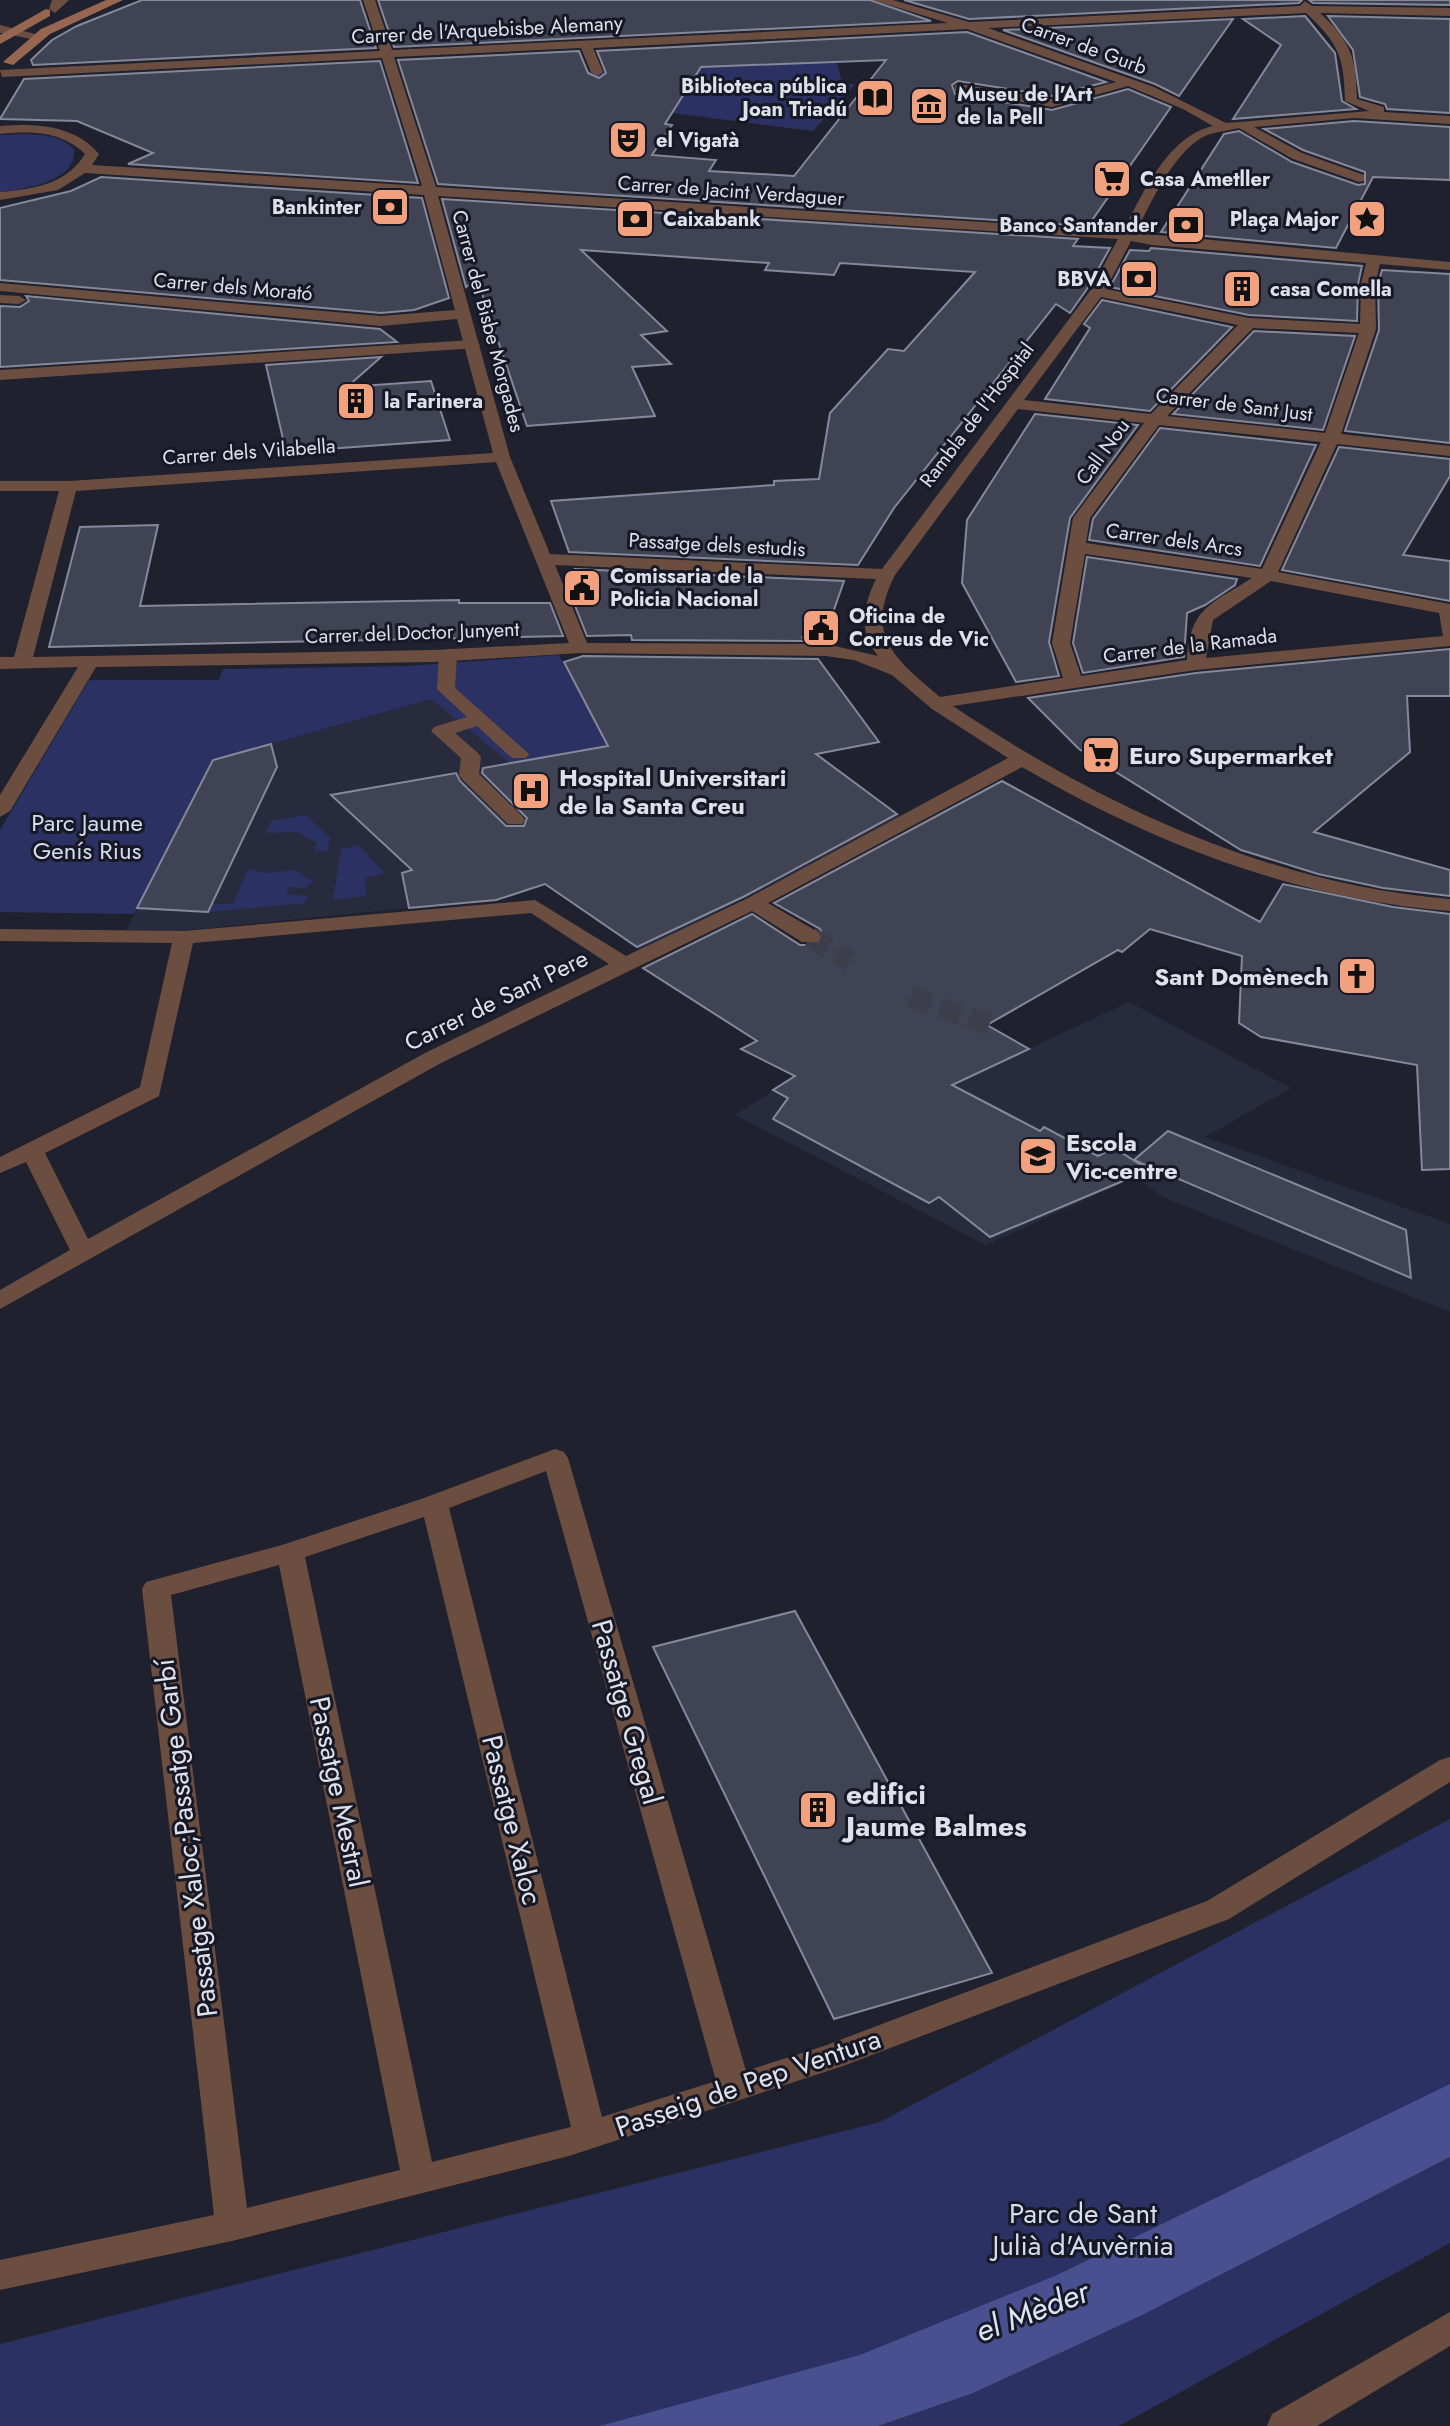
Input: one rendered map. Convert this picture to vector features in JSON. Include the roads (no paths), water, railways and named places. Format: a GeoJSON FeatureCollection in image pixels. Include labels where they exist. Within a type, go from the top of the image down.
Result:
{"type":"FeatureCollection","features":[{"type":"Feature","properties":{"kind":"street"},"geometry":{"type":"LineString","coordinates":[[0,40],[6,30],[59,4],[75,0]]}},
{"type":"Feature","properties":{"kind":"street"},"geometry":{"type":"LineString","coordinates":[[4,71],[37,36],[78,13],[117,0]]}},
{"type":"Feature","properties":{"kind":"street","name":"Carrer del Bisbe Morgades"},"geometry":{"type":"LineString","coordinates":[[369,0],[430,191],[502,457],[580,648]]}},
{"type":"Feature","properties":{"kind":"street","name":"Carrer de Gurb"},"geometry":{"type":"LineString","coordinates":[[879,0],[973,27],[1128,82],[1203,114],[1223,127]]}},
{"type":"Feature","properties":{"kind":"street"},"geometry":{"type":"LineString","coordinates":[[1433,0],[1448,12]]}},
{"type":"Feature","properties":{"kind":"street"},"geometry":{"type":"LineString","coordinates":[[1305,5],[1343,40],[1350,65],[1351,101],[1396,116],[1450,120]]}},
{"type":"Feature","properties":{"kind":"street","name":"Carrer de l'Arquebisbe Alemany"},"geometry":{"type":"LineString","coordinates":[[4,71],[973,27],[1305,5],[1448,12]]}},
{"type":"Feature","properties":{"kind":"street"},"geometry":{"type":"LineString","coordinates":[[6,30],[37,36]]}},
{"type":"Feature","properties":{"kind":"street"},"geometry":{"type":"LineString","coordinates":[[586,45],[597,72]]}},
{"type":"Feature","properties":{"kind":"street"},"geometry":{"type":"LineString","coordinates":[[959,88],[1052,103],[1128,82]]}},
{"type":"Feature","properties":{"kind":"street","name":"Rambla de l'Hospital"},"geometry":{"type":"LineString","coordinates":[[873,624],[878,591],[887,574],[1097,292],[1126,235],[1177,154],[1199,133],[1223,127],[1354,114],[1396,116]]}},
{"type":"Feature","properties":{"kind":"street"},"geometry":{"type":"LineString","coordinates":[[1241,124],[1255,135],[1306,157],[1327,170],[1359,178]]}},
{"type":"Feature","properties":{"kind":"street"},"geometry":{"type":"LineString","coordinates":[[0,196],[63,185],[85,169],[92,154],[82,141],[53,131],[1,129]]}},
{"type":"Feature","properties":{"kind":"street","name":"Carrer de Jacint Verdaguer"},"geometry":{"type":"LineString","coordinates":[[85,169],[1126,235],[1152,241],[1374,260]]}},
{"type":"Feature","properties":{"kind":"street"},"geometry":{"type":"LineString","coordinates":[[1196,664],[1197,645],[1205,617],[1268,575],[1331,439],[1368,329],[1368,284],[1374,260],[1450,266]]}},
{"type":"Feature","properties":{"kind":"street","name":"Carrer dels Morató"},"geometry":{"type":"LineString","coordinates":[[0,287],[381,321],[463,314]]}},
{"type":"Feature","properties":{"kind":"street"},"geometry":{"type":"LineString","coordinates":[[1097,292],[1249,323],[1368,329]]}},
{"type":"Feature","properties":{"kind":"street"},"geometry":{"type":"LineString","coordinates":[[0,299],[19,300]]}},
{"type":"Feature","properties":{"kind":"street","name":"Call Nou"},"geometry":{"type":"LineString","coordinates":[[1074,684],[1061,643],[1082,518],[1156,418],[1249,323]]}},
{"type":"Feature","properties":{"kind":"street"},"geometry":{"type":"LineString","coordinates":[[0,375],[472,345]]}},
{"type":"Feature","properties":{"kind":"street","name":"Carrer de Sant Just"},"geometry":{"type":"LineString","coordinates":[[1013,404],[1450,451]]}},
{"type":"Feature","properties":{"kind":"street","name":"Carrer dels Vilabella"},"geometry":{"type":"LineString","coordinates":[[0,486],[69,486],[502,457]]}},
{"type":"Feature","properties":{"kind":"street"},"geometry":{"type":"LineString","coordinates":[[22,662],[69,486]]}},
{"type":"Feature","properties":{"kind":"street","name":"Carrer dels Arcs"},"geometry":{"type":"LineString","coordinates":[[1075,547],[1268,575],[1448,609],[1450,633]]}},
{"type":"Feature","properties":{"kind":"street","name":"Passatge dels estudis"},"geometry":{"type":"LineString","coordinates":[[544,559],[887,574]]}},
{"type":"Feature","properties":{"kind":"street"},"geometry":{"type":"LineString","coordinates":[[826,650],[851,640],[873,624],[876,642],[896,670],[937,703],[1022,759],[1170,833],[1250,865],[1336,888],[1450,905]]}},
{"type":"Feature","properties":{"kind":"street","name":"Carrer de la Ramada"},"geometry":{"type":"LineString","coordinates":[[937,703],[1196,664],[1450,641]]}},
{"type":"Feature","properties":{"kind":"street","name":"Carrer del Doctor Junyent"},"geometry":{"type":"LineString","coordinates":[[0,663],[448,655],[580,648],[826,650]]}},
{"type":"Feature","properties":{"kind":"street"},"geometry":{"type":"LineString","coordinates":[[826,650],[858,655],[896,670]]}},
{"type":"Feature","properties":{"kind":"street"},"geometry":{"type":"LineString","coordinates":[[448,655],[446,689],[519,754]]}},
{"type":"Feature","properties":{"kind":"street"},"geometry":{"type":"LineString","coordinates":[[0,811],[90,662]]}},
{"type":"Feature","properties":{"kind":"street"},"geometry":{"type":"LineString","coordinates":[[481,719],[441,731],[471,757],[469,775],[515,820]]}},
{"type":"Feature","properties":{"kind":"street","name":"Carrer de Sant Pere"},"geometry":{"type":"LineString","coordinates":[[0,1301],[433,1058],[753,903],[1022,759]]}},
{"type":"Feature","properties":{"kind":"street"},"geometry":{"type":"LineString","coordinates":[[753,903],[810,937]]}},
{"type":"Feature","properties":{"kind":"street"},"geometry":{"type":"LineString","coordinates":[[1,935],[184,937],[535,906],[625,965]]}},
{"type":"Feature","properties":{"kind":"street"},"geometry":{"type":"LineString","coordinates":[[0,1166],[151,1091],[184,937]]}},
{"type":"Feature","properties":{"kind":"street"},"geometry":{"type":"LineString","coordinates":[[32,1150],[83,1252]]}},
{"type":"Feature","properties":{"kind":"street","name":"Passatge Gregal"},"geometry":{"type":"LineString","coordinates":[[434,1504],[555,1458],[735,2090]]}},
{"type":"Feature","properties":{"kind":"street"},"geometry":{"type":"LineString","coordinates":[[290,1552],[434,1504]]}},
{"type":"Feature","properties":{"kind":"street","name":"Passatge Xaloc"},"geometry":{"type":"LineString","coordinates":[[434,1504],[590,2136]]}},
{"type":"Feature","properties":{"kind":"street","name":"Passatge Mestral"},"geometry":{"type":"LineString","coordinates":[[290,1552],[419,2181]]}},
{"type":"Feature","properties":{"kind":"street","name":"Passatge Xaloc;Passatge Garbí"},"geometry":{"type":"LineString","coordinates":[[232,2226],[156,1589],[290,1552]]}},
{"type":"Feature","properties":{"kind":"street","name":"Passeig de Pep Ventura"},"geometry":{"type":"LineString","coordinates":[[0,2275],[232,2226],[419,2181],[590,2136],[735,2090],[1003,1994],[1218,1910],[1450,1768]]}},
{"type":"Feature","properties":{"kind":"street"},"geometry":{"type":"LineString","coordinates":[[1285,2426],[1450,2328]]}},
{"type":"Feature","properties":{"kind":"water","name":"el Mèder"},"geometry":{"type":"Polygon","coordinates":[[[1450,2084],[1450,2157],[1142,2315],[973,2393],[878,2426],[600,2426],[860,2355],[1057,2275],[1450,2084]]]}},
{"type":"Feature","properties":{"kind":"tunnel"},"geometry":{"type":"LineString","coordinates":[[810,937],[850,961]]}},
{"type":"Feature","properties":{"kind":"tunnel"},"geometry":{"type":"LineString","coordinates":[[911,997],[996,1027]]}},
{"type":"Feature","properties":{"kind":"place","name":"Biblioteca pública Joan Triadú"},"geometry":{"type":"Point","coordinates":[875,98]}},
{"type":"Feature","properties":{"kind":"place","name":"Museu de l'Art de la Pell"},"geometry":{"type":"Point","coordinates":[929,106]}},
{"type":"Feature","properties":{"kind":"place","name":"el Vigatà"},"geometry":{"type":"Point","coordinates":[628,140]}},
{"type":"Feature","properties":{"kind":"place","name":"Casa Ametller"},"geometry":{"type":"Point","coordinates":[1112,179]}},
{"type":"Feature","properties":{"kind":"place","name":"Bankinter"},"geometry":{"type":"Point","coordinates":[390,207]}},
{"type":"Feature","properties":{"kind":"place","name":"Caixabank"},"geometry":{"type":"Point","coordinates":[635,219]}},
{"type":"Feature","properties":{"kind":"place","name":"Plaça Major"},"geometry":{"type":"Point","coordinates":[1367,219]}},
{"type":"Feature","properties":{"kind":"place","name":"Banco Santander"},"geometry":{"type":"Point","coordinates":[1186,225]}},
{"type":"Feature","properties":{"kind":"place","name":"BBVA"},"geometry":{"type":"Point","coordinates":[1139,279]}},
{"type":"Feature","properties":{"kind":"place","name":"casa Comella"},"geometry":{"type":"Point","coordinates":[1242,289]}},
{"type":"Feature","properties":{"kind":"place","name":"la Farinera"},"geometry":{"type":"Point","coordinates":[356,401]}},
{"type":"Feature","properties":{"kind":"place","name":"Comissaria de la Policia Nacional"},"geometry":{"type":"Point","coordinates":[582,588]}},
{"type":"Feature","properties":{"kind":"place","name":"Oficina de Correus de Vic"},"geometry":{"type":"Point","coordinates":[821,628]}},
{"type":"Feature","properties":{"kind":"place","name":"Euro Supermarket"},"geometry":{"type":"Point","coordinates":[1101,755]}},
{"type":"Feature","properties":{"kind":"place","name":"Hospital Universitari de la Santa Creu"},"geometry":{"type":"Point","coordinates":[531,791]}},
{"type":"Feature","properties":{"kind":"place","name":"Sant Domènech"},"geometry":{"type":"Point","coordinates":[1357,976]}},
{"type":"Feature","properties":{"kind":"place","name":"Escola Vic-centre"},"geometry":{"type":"Point","coordinates":[1038,1156]}},
{"type":"Feature","properties":{"kind":"place","name":"edifici Jaume Balmes"},"geometry":{"type":"Point","coordinates":[818,1810]}},
{"type":"Feature","properties":{"kind":"park label","name":"Parc Jaume Genís Rius"},"geometry":{"type":"Point","coordinates":[87,836]}},
{"type":"Feature","properties":{"kind":"park label","name":"Parc de Sant Julià d'Auvèrnia"},"geometry":{"type":"Point","coordinates":[1083,2229]}}]}
